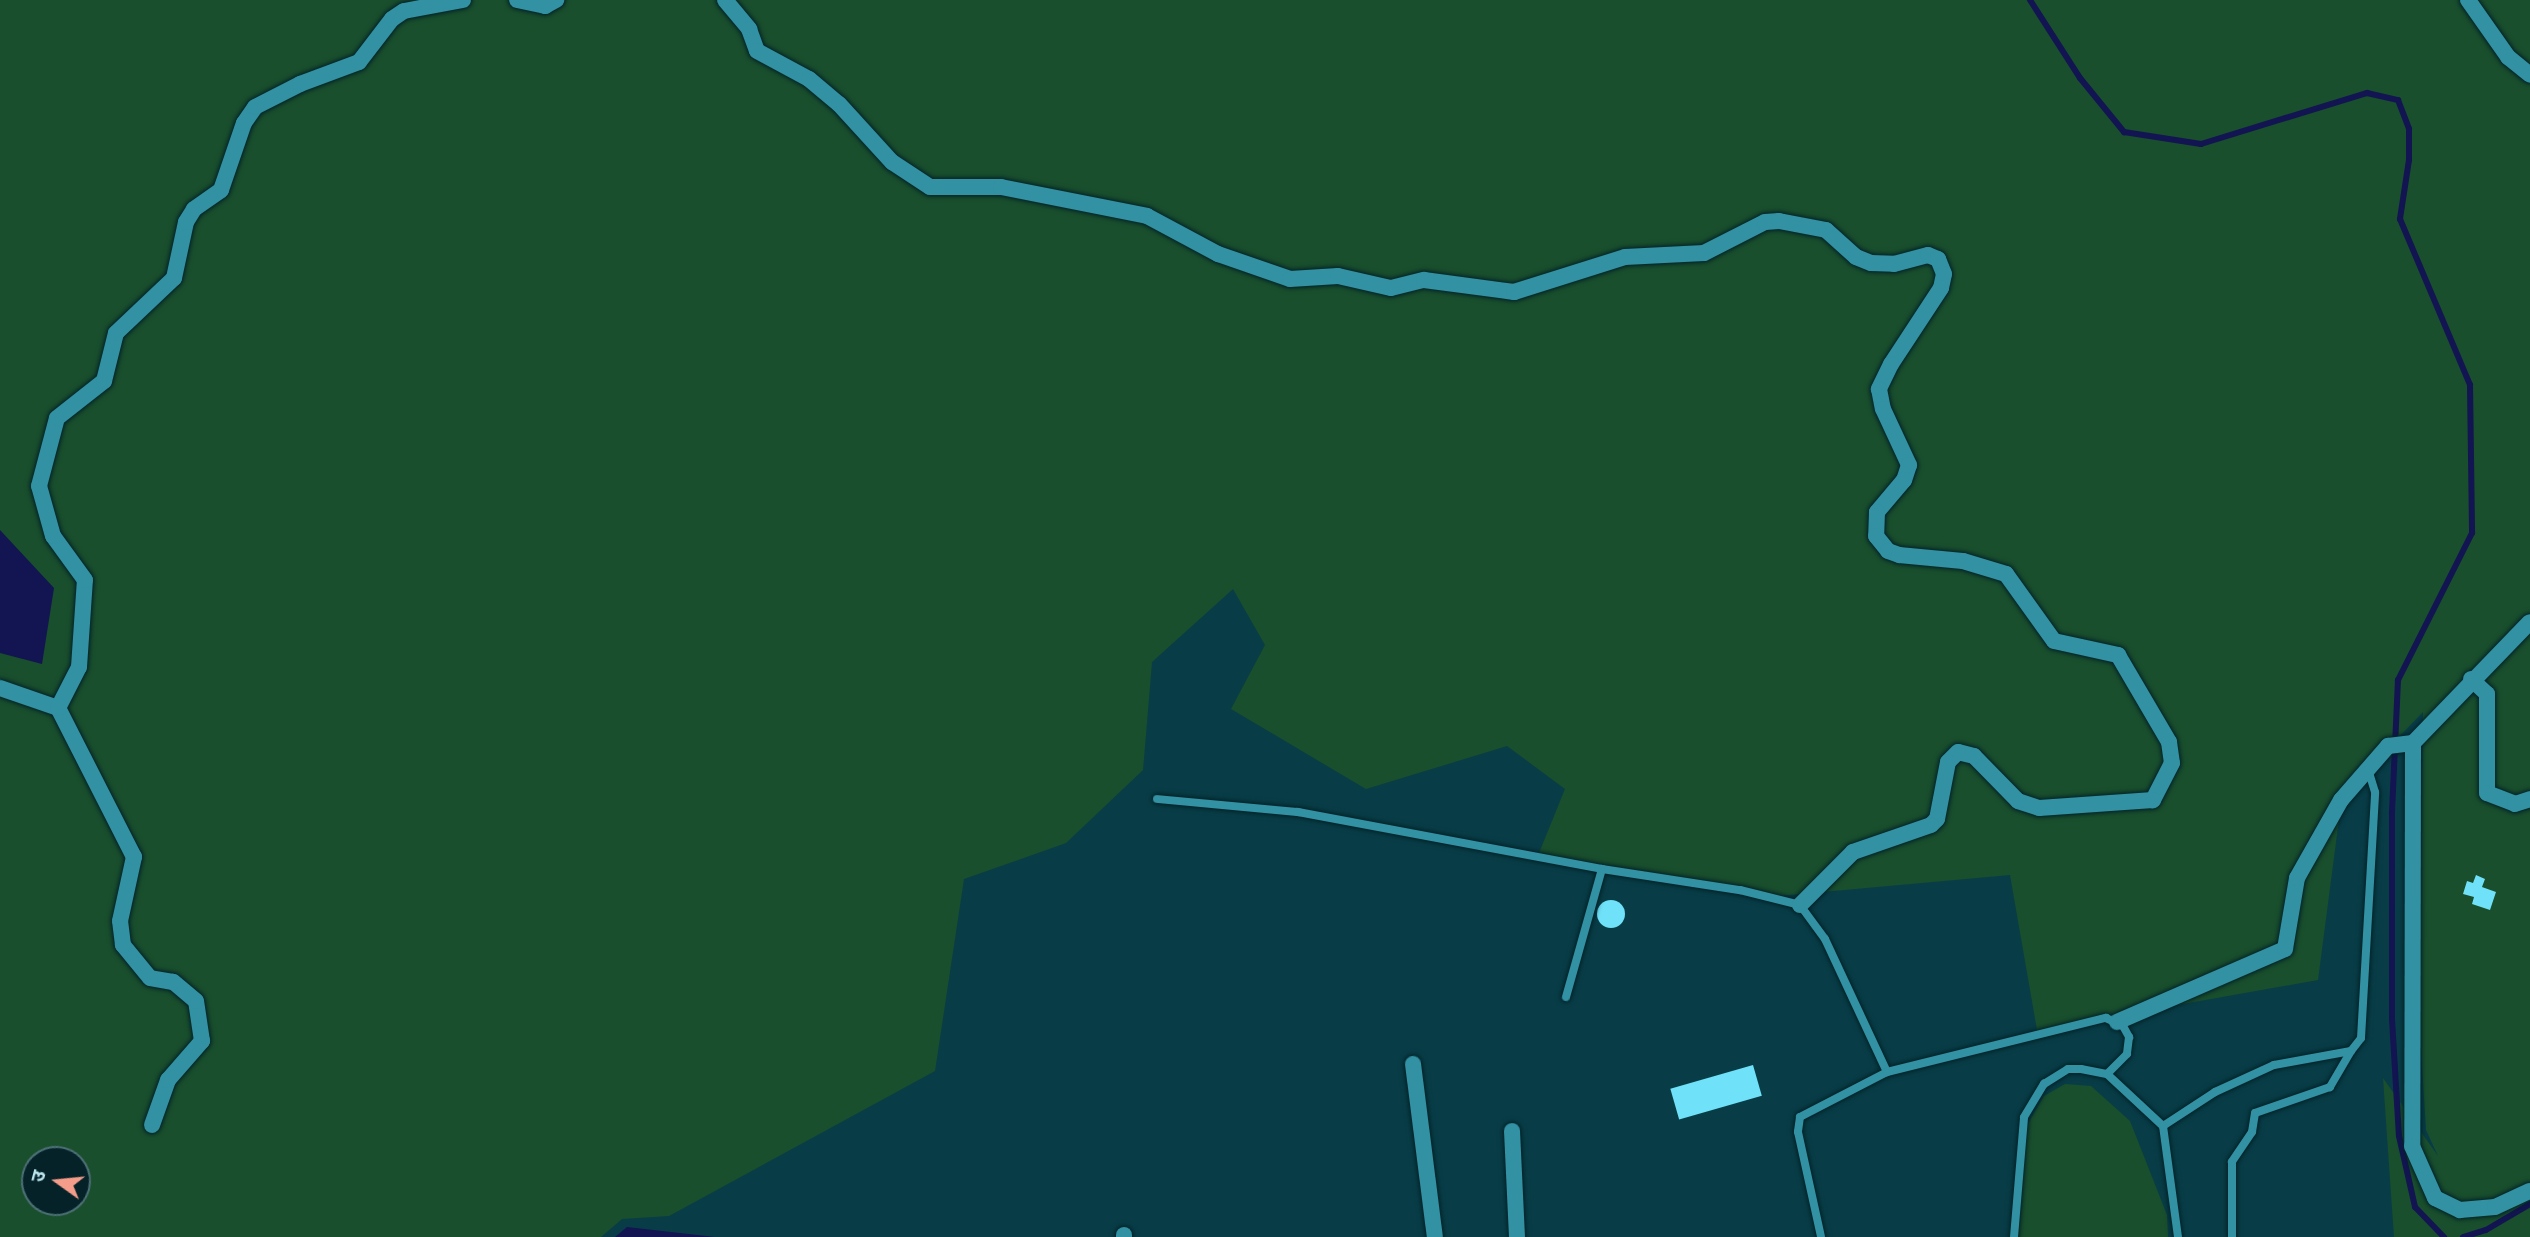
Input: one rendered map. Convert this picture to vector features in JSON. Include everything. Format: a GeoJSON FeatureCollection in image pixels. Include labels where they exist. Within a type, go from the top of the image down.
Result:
{"type":"FeatureCollection","features":[{"type":"Feature","properties":{"kind":"street"},"geometry":{"type":"LineString","coordinates":[[58,708],[79,667],[85,580],[53,536],[39,486],[57,418],[104,381],[116,333],[174,278],[186,222],[194,209],[221,190],[244,123],[255,107],[300,84],[359,62],[392,19],[404,11],[463,0]]}},
{"type":"Feature","properties":{"kind":"street"},"geometry":{"type":"LineString","coordinates":[[517,0],[545,6],[556,0]]}},
{"type":"Feature","properties":{"kind":"street"},"geometry":{"type":"LineString","coordinates":[[725,0],[749,29],[757,51],[809,79],[839,104],[892,162],[930,187],[1001,187],[1147,216],[1218,254],[1290,279],[1338,276],[1391,288],[1424,279],[1514,292],[1625,257],[1704,253],[1765,222],[1826,230],[1856,257],[1871,263],[1894,264],[1928,255],[1938,259],[1944,274],[1941,288],[1891,364],[1879,389],[1883,409],[1909,465],[1904,480],[1877,512],[1876,536],[1888,551],[1899,555],[1963,561],[2006,574],[2054,640],[2118,655],[2169,742],[2172,763],[2153,800],[2039,808],[2018,801],[1974,755],[1958,752],[1948,762],[1937,819],[1931,825],[1853,852],[1800,905]]}},
{"type":"Feature","properties":{"kind":"street"},"geometry":{"type":"LineString","coordinates":[[2468,0],[2508,57],[2530,75]]}},
{"type":"Feature","properties":{"kind":"street"},"geometry":{"type":"LineString","coordinates":[[2117,1022],[2285,949],[2297,878],[2341,800],[2388,747],[2413,743],[2530,622]]}},
{"type":"Feature","properties":{"kind":"street"},"geometry":{"type":"LineString","coordinates":[[2471,680],[2487,694],[2487,793],[2515,804],[2530,799]]}},
{"type":"Feature","properties":{"kind":"street"},"geometry":{"type":"LineString","coordinates":[[0,688],[58,708],[134,857],[120,921],[122,945],[150,978],[173,982],[196,1000],[202,1041],[169,1080],[152,1125]]}},
{"type":"Feature","properties":{"kind":"street"},"geometry":{"type":"LineString","coordinates":[[2413,743],[2412,1146],[2435,1198],[2460,1210],[2495,1207],[2530,1191]]}},
{"type":"Feature","properties":{"kind":"street"},"geometry":{"type":"LineString","coordinates":[[1413,1064],[1434,1237]]}},
{"type":"Feature","properties":{"kind":"street"},"geometry":{"type":"LineString","coordinates":[[1512,1131],[1517,1237]]}},
{"type":"Feature","properties":{"kind":"lane"},"geometry":{"type":"LineString","coordinates":[[2232,1237],[2232,1162],[2252,1132],[2255,1113],[2330,1087],[2361,1038],[2375,792],[2368,769]]}},
{"type":"Feature","properties":{"kind":"lane"},"geometry":{"type":"LineString","coordinates":[[1157,799],[1298,812],[1602,869],[1740,890],[1800,905],[1825,939],[1888,1072]]}},
{"type":"Feature","properties":{"kind":"lane"},"geometry":{"type":"LineString","coordinates":[[1566,997],[1602,869]]}},
{"type":"Feature","properties":{"kind":"lane"},"geometry":{"type":"LineString","coordinates":[[1821,1237],[1798,1132],[1800,1117],[1888,1072],[2106,1018],[2117,1022],[2128,1033],[2128,1050],[2107,1074]]}},
{"type":"Feature","properties":{"kind":"lane"},"geometry":{"type":"LineString","coordinates":[[2163,1126],[2215,1092],[2274,1065],[2351,1051]]}},
{"type":"Feature","properties":{"kind":"lane"},"geometry":{"type":"LineString","coordinates":[[2014,1237],[2021,1135],[2031,1099],[2044,1084],[2068,1069],[2107,1074],[2163,1126],[2178,1237]]}},
{"type":"Feature","properties":{"kind":"green space"},"geometry":{"type":"Polygon","coordinates":[[[0,0],[2530,0],[2530,1237],[2394,1237],[2383,1078],[2438,1156],[2426,1130],[2419,1016],[2423,712],[2342,796],[2318,980],[2037,1030],[2010,875],[1777,896],[1539,853],[1565,789],[1507,746],[1366,789],[1231,709],[1265,645],[1233,589],[1152,662],[1143,770],[1066,843],[964,879],[935,1071],[669,1216],[622,1219],[601,1237],[0,1237],[0,0]]]}},
{"type":"Feature","properties":{"kind":"green space"},"geometry":{"type":"Polygon","coordinates":[[[2065,1084],[2091,1086],[2130,1121],[2167,1215],[2168,1237],[2009,1237],[2025,1129],[2044,1096],[2065,1084]]]}},
{"type":"Feature","properties":{"kind":"shaded area"},"geometry":{"type":"Polygon","coordinates":[[[0,530],[54,588],[42,664],[0,653],[0,530]]]}},
{"type":"Feature","properties":{"kind":"shaded area"},"geometry":{"type":"Polygon","coordinates":[[[627,1227],[715,1237],[615,1237],[627,1227]]]}},
{"type":"Feature","properties":{"kind":"building"},"geometry":{"type":"Polygon","coordinates":[[[2476,875],[2485,879],[2482,887],[2496,892],[2490,910],[2472,904],[2474,897],[2463,894],[2467,881],[2473,883],[2476,875]]]}},
{"type":"Feature","properties":{"kind":"building"},"geometry":{"type":"Polygon","coordinates":[[[1611,900],[1621,904],[1625,914],[1621,924],[1611,928],[1601,924],[1597,914],[1601,904],[1611,900]]]}},
{"type":"Feature","properties":{"kind":"building"},"geometry":{"type":"Polygon","coordinates":[[[1753,1065],[1762,1096],[1679,1119],[1670,1089],[1753,1065]]]}},
{"type":"Feature","properties":{"kind":"waterway"},"geometry":{"type":"LineString","coordinates":[[2030,0],[2080,78],[2124,132],[2201,144],[2367,93],[2398,100],[2409,129],[2409,160],[2400,219],[2470,385],[2472,533],[2398,680],[2392,814],[2392,1019],[2399,1136],[2415,1207],[2444,1237]]}},
{"type":"Feature","properties":{"kind":"waterway"},"geometry":{"type":"LineString","coordinates":[[2463,1237],[2486,1230],[2530,1204]]}}]}
